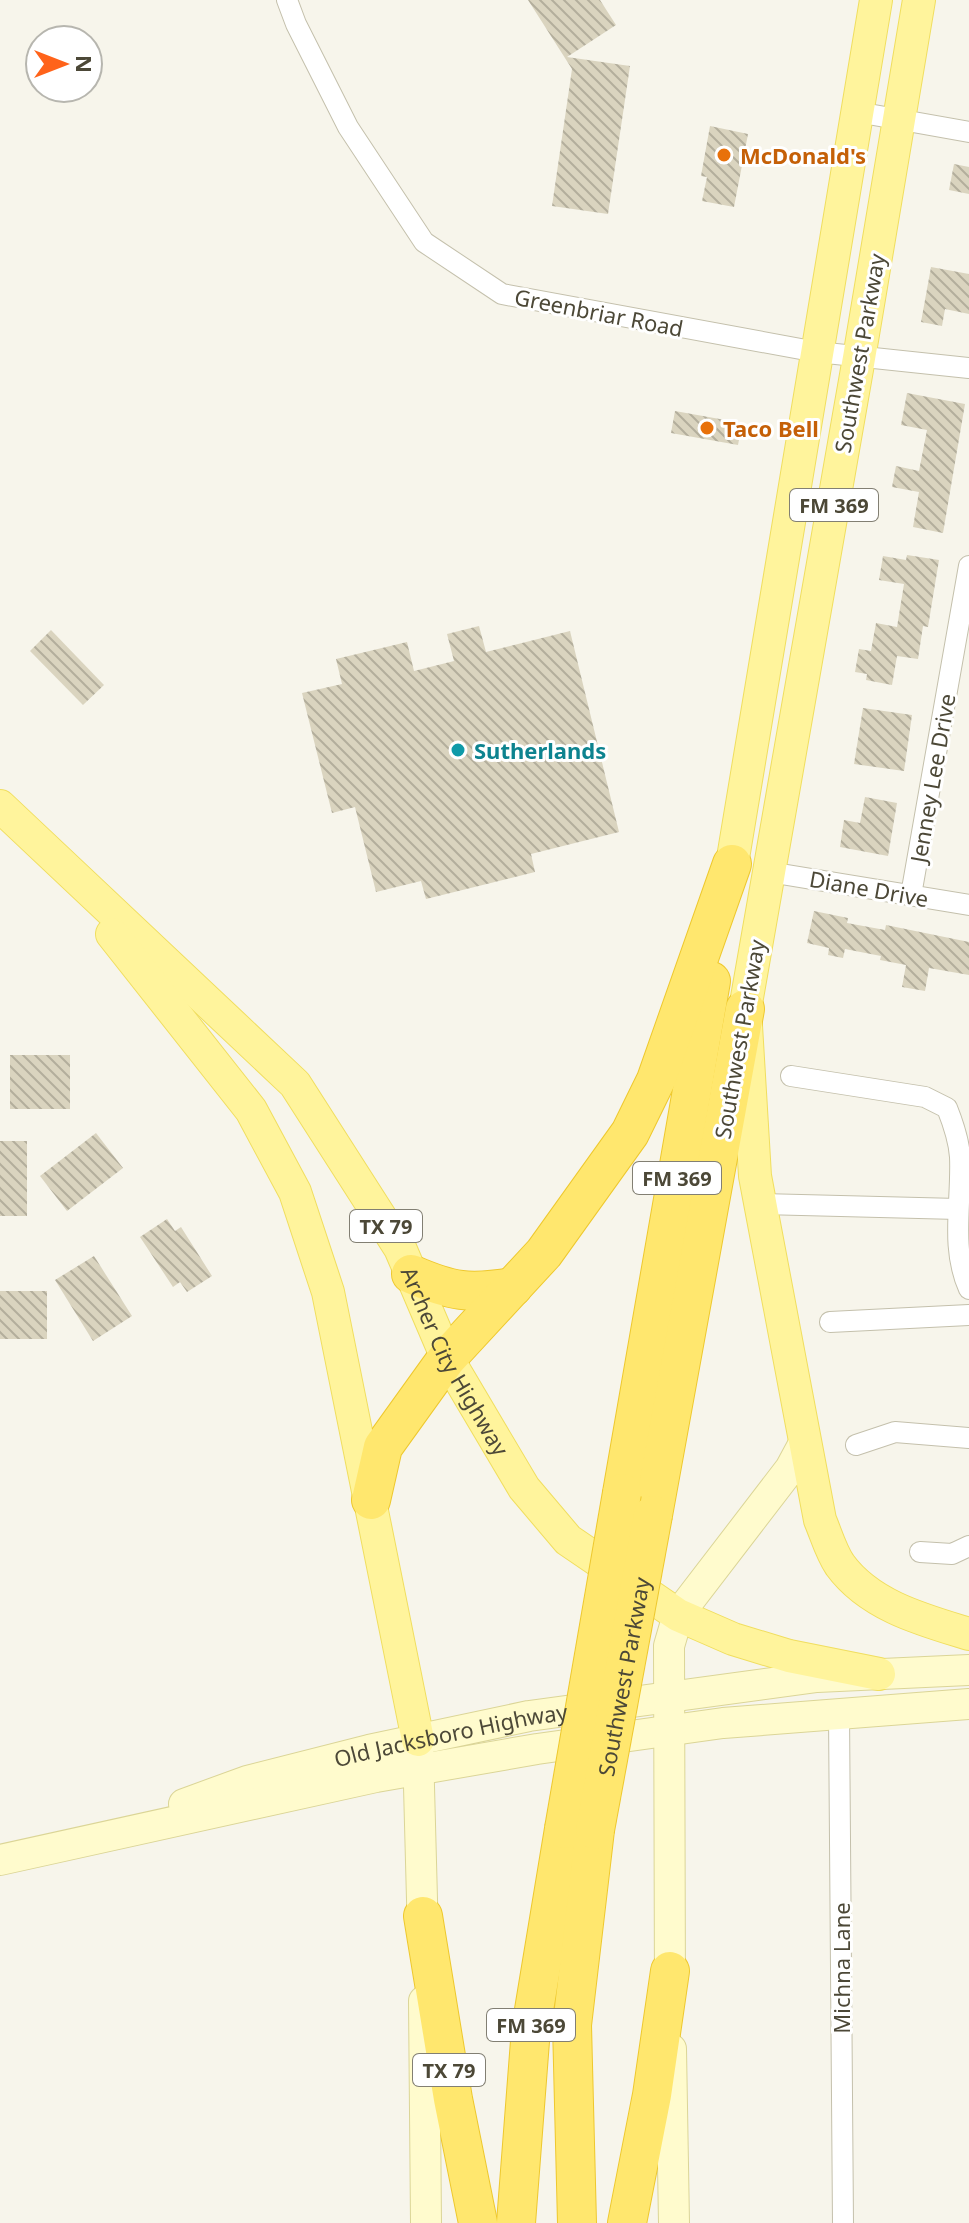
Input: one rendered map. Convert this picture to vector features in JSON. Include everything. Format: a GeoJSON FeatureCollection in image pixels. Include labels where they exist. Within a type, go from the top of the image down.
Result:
{"type":"FeatureCollection","features":[{"type":"Feature","properties":{"kind":"highway"},"geometry":{"type":"LineString","coordinates":[[371,1500],[383,1447],[447,1358],[544,1253],[630,1133],[661,1067],[732,864]]}},
{"type":"Feature","properties":{"kind":"highway","name":"Southwest Parkway"},"geometry":{"type":"LineString","coordinates":[[577,2223],[572,2025],[579,1830],[622,1493],[732,864]]}},
{"type":"Feature","properties":{"kind":"highway","name":"Southwest Parkway"},"geometry":{"type":"LineString","coordinates":[[516,2223],[531,2028],[653,1515],[745,1009]]}},
{"type":"Feature","properties":{"kind":"highway"},"geometry":{"type":"LineString","coordinates":[[411,1274],[443,1288],[478,1293],[513,1287]]}},
{"type":"Feature","properties":{"kind":"highway","name":"TX 79"},"geometry":{"type":"LineString","coordinates":[[423,1916],[453,2099],[478,2223]]}},
{"type":"Feature","properties":{"kind":"highway"},"geometry":{"type":"LineString","coordinates":[[627,2223],[652,2095],[670,1971]]}},
{"type":"Feature","properties":{"kind":"main road","name":"Southwest Parkway"},"geometry":{"type":"LineString","coordinates":[[732,864],[876,0]]}},
{"type":"Feature","properties":{"kind":"main road","name":"Southwest Parkway"},"geometry":{"type":"LineString","coordinates":[[745,1009],[919,0]]}},
{"type":"Feature","properties":{"kind":"main road"},"geometry":{"type":"LineString","coordinates":[[772,624],[812,632]]}},
{"type":"Feature","properties":{"kind":"main road","name":"Archer City Highway"},"geometry":{"type":"LineString","coordinates":[[0,806],[295,1084],[400,1248],[447,1358],[524,1488],[568,1540],[678,1615],[733,1639],[789,1656],[879,1674]]}},
{"type":"Feature","properties":{"kind":"main road","name":"Archer City Highway"},"geometry":{"type":"LineString","coordinates":[[54,859],[251,1110],[295,1192],[328,1292],[419,1755]]}},
{"type":"Feature","properties":{"kind":"main road"},"geometry":{"type":"LineString","coordinates":[[745,1009],[755,1176],[820,1520],[840,1564],[871,1595],[914,1617],[969,1634]]}},
{"type":"Feature","properties":{"kind":"main road","name":"Southwest Parkway"},"geometry":{"type":"LineString","coordinates":[[674,2223],[669,1646],[678,1615],[790,1469],[804,1443]]}},
{"type":"Feature","properties":{"kind":"main road","name":"Old Jacksboro Highway"},"geometry":{"type":"LineString","coordinates":[[419,1755],[529,1716],[817,1677],[969,1670]]}},
{"type":"Feature","properties":{"kind":"main road","name":"Old Jacksboro Highway"},"geometry":{"type":"LineString","coordinates":[[0,1860],[89,1839],[247,1781],[419,1755],[723,1723],[969,1704]]}},
{"type":"Feature","properties":{"kind":"main road","name":"TX 79"},"geometry":{"type":"LineString","coordinates":[[419,1755],[423,1916]]}},
{"type":"Feature","properties":{"kind":"main road"},"geometry":{"type":"LineString","coordinates":[[423,1916],[426,2223]]}},
{"type":"Feature","properties":{"kind":"street","name":"Greenbriar Road"},"geometry":{"type":"LineString","coordinates":[[287,0],[348,127],[424,242],[502,294],[817,352],[969,368]]}},
{"type":"Feature","properties":{"kind":"street"},"geometry":{"type":"LineString","coordinates":[[857,112],[969,132]]}},
{"type":"Feature","properties":{"kind":"street","name":"Jenney Lee Drive"},"geometry":{"type":"LineString","coordinates":[[911,895],[969,566]]}},
{"type":"Feature","properties":{"kind":"street","name":"Diane Drive"},"geometry":{"type":"LineString","coordinates":[[769,872],[969,905]]}},
{"type":"Feature","properties":{"kind":"street"},"geometry":{"type":"LineString","coordinates":[[791,1076],[925,1097],[947,1108],[960,1155],[960,1269],[969,1289]]}},
{"type":"Feature","properties":{"kind":"street"},"geometry":{"type":"LineString","coordinates":[[760,1204],[958,1209]]}},
{"type":"Feature","properties":{"kind":"street"},"geometry":{"type":"LineString","coordinates":[[830,1322],[969,1315]]}},
{"type":"Feature","properties":{"kind":"street"},"geometry":{"type":"LineString","coordinates":[[856,1445],[895,1432],[969,1438]]}},
{"type":"Feature","properties":{"kind":"street"},"geometry":{"type":"LineString","coordinates":[[920,1552],[952,1554],[969,1546]]}},
{"type":"Feature","properties":{"kind":"street","name":"Michna Lane"},"geometry":{"type":"LineString","coordinates":[[839,1713],[843,2223]]}},
{"type":"Feature","properties":{"kind":"building"},"geometry":{"type":"Polygon","coordinates":[[[528,0],[600,0],[616,25],[567,57],[630,66],[608,214],[552,206],[572,69],[528,0]]]}},
{"type":"Feature","properties":{"kind":"building","name":"McDonald's"},"geometry":{"type":"Polygon","coordinates":[[[710,126],[748,134],[734,207],[702,201],[707,177],[701,176],[710,126]]]}},
{"type":"Feature","properties":{"kind":"building"},"geometry":{"type":"Polygon","coordinates":[[[954,164],[969,167],[969,194],[949,190],[954,164]]]}},
{"type":"Feature","properties":{"kind":"building"},"geometry":{"type":"Polygon","coordinates":[[[931,267],[969,274],[969,314],[945,309],[942,326],[921,322],[931,267]]]}},
{"type":"Feature","properties":{"kind":"building"},"geometry":{"type":"Polygon","coordinates":[[[907,393],[965,404],[943,533],[913,527],[919,492],[892,487],[896,466],[919,471],[927,430],[901,425],[907,393]]]}},
{"type":"Feature","properties":{"kind":"building","name":"Taco Bell"},"geometry":{"type":"Polygon","coordinates":[[[675,411],[742,423],[738,445],[671,433],[675,411]]]}},
{"type":"Feature","properties":{"kind":"building"},"geometry":{"type":"Polygon","coordinates":[[[907,555],[939,560],[928,627],[923,626],[918,659],[897,656],[892,685],[866,680],[867,674],[855,672],[859,649],[871,651],[876,623],[897,627],[904,584],[879,580],[883,556],[906,560],[907,555]]]}},
{"type":"Feature","properties":{"kind":"building","name":"Sutherlands"},"geometry":{"type":"Polygon","coordinates":[[[479,626],[486,652],[570,631],[619,832],[531,854],[535,872],[426,899],[421,881],[376,892],[355,807],[332,813],[302,693],[342,684],[336,659],[407,642],[414,671],[454,661],[447,634],[479,626]]]}},
{"type":"Feature","properties":{"kind":"building"},"geometry":{"type":"Polygon","coordinates":[[[51,630],[104,685],[83,705],[30,651],[51,630]]]}},
{"type":"Feature","properties":{"kind":"building"},"geometry":{"type":"Polygon","coordinates":[[[863,708],[912,715],[904,771],[854,764],[863,708]]]}},
{"type":"Feature","properties":{"kind":"building"},"geometry":{"type":"Polygon","coordinates":[[[865,797],[897,803],[888,856],[840,847],[844,820],[860,823],[865,797]]]}},
{"type":"Feature","properties":{"kind":"building"},"geometry":{"type":"Polygon","coordinates":[[[814,911],[848,918],[847,923],[885,930],[886,925],[969,942],[969,975],[929,968],[925,991],[902,987],[906,965],[845,949],[843,958],[828,955],[829,948],[807,943],[814,911]]]}},
{"type":"Feature","properties":{"kind":"building"},"geometry":{"type":"Polygon","coordinates":[[[10,1055],[70,1055],[70,1109],[10,1109],[10,1055]]]}},
{"type":"Feature","properties":{"kind":"building"},"geometry":{"type":"Polygon","coordinates":[[[96,1133],[123,1168],[67,1211],[40,1176],[96,1133]]]}},
{"type":"Feature","properties":{"kind":"building"},"geometry":{"type":"Polygon","coordinates":[[[0,1141],[27,1141],[27,1216],[0,1216],[0,1141]]]}},
{"type":"Feature","properties":{"kind":"building"},"geometry":{"type":"Polygon","coordinates":[[[167,1219],[175,1231],[181,1227],[212,1276],[187,1292],[180,1282],[173,1287],[140,1237],[167,1219]]]}},
{"type":"Feature","properties":{"kind":"building"},"geometry":{"type":"Polygon","coordinates":[[[94,1256],[132,1316],[93,1341],[55,1280],[94,1256]]]}},
{"type":"Feature","properties":{"kind":"building"},"geometry":{"type":"Polygon","coordinates":[[[0,1291],[47,1291],[47,1339],[0,1339],[0,1291]]]}},
{"type":"Feature","properties":{"kind":"place","name":"McDonald's"},"geometry":{"type":"Point","coordinates":[724,155]}},
{"type":"Feature","properties":{"kind":"place","name":"Taco Bell"},"geometry":{"type":"Point","coordinates":[707,428]}},
{"type":"Feature","properties":{"kind":"place","name":"Sutherlands"},"geometry":{"type":"Point","coordinates":[458,750]}}]}
